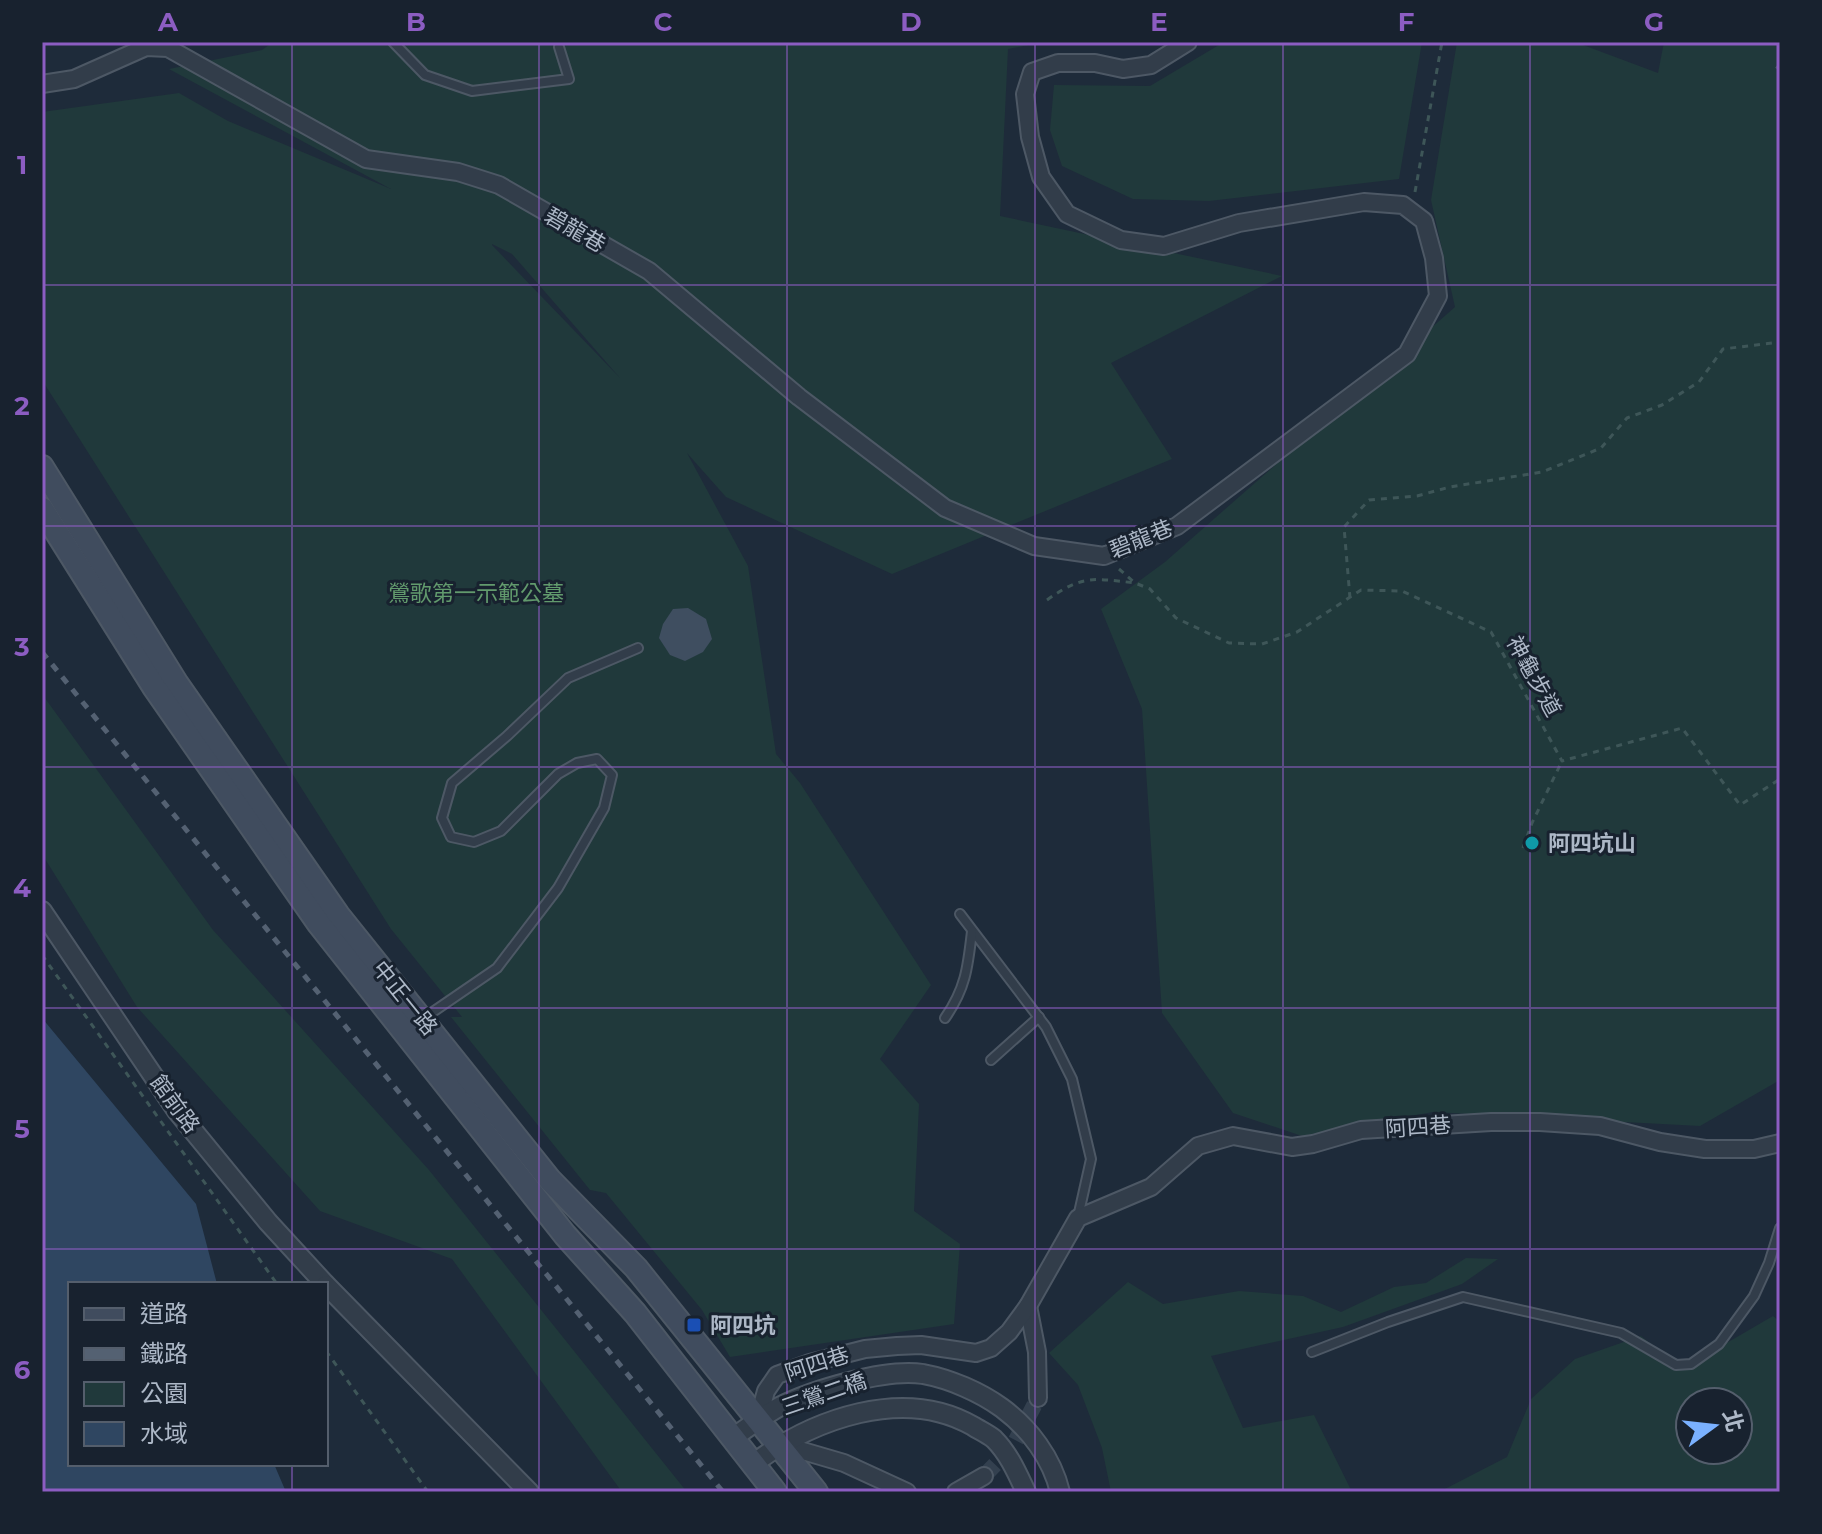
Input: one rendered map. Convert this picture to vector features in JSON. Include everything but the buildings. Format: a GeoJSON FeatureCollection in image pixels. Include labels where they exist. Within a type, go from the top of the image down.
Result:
{"type":"FeatureCollection","features":[{"type":"Feature","properties":{"kind":"main road","name":"中正一路"},"geometry":{"type":"LineString","coordinates":[[42,467],[177,684],[414,1026],[565,1235],[635,1313],[775,1492]]}},
{"type":"Feature","properties":{"kind":"main road","name":"中正一路"},"geometry":{"type":"LineString","coordinates":[[42,509],[154,687],[319,924],[550,1180],[636,1268],[816,1492]]}},
{"type":"Feature","properties":{"kind":"street"},"geometry":{"type":"LineString","coordinates":[[1188,42],[1151,65],[1123,69],[1095,63],[1058,63],[1032,72],[1025,94],[1030,137],[1041,177],[1067,214],[1121,240],[1164,246],[1239,223],[1364,202],[1403,205],[1411,211]]}},
{"type":"Feature","properties":{"kind":"street","name":"碧龍巷"},"geometry":{"type":"LineString","coordinates":[[42,84],[74,79],[146,47],[168,48],[366,159],[458,172],[499,185],[649,271],[799,397],[945,508],[1034,546],[1104,556],[1177,526],[1407,354],[1438,296],[1434,258],[1424,221],[1411,211]]}},
{"type":"Feature","properties":{"kind":"street","name":"館前路"},"geometry":{"type":"LineString","coordinates":[[42,911],[177,1111],[268,1222],[322,1282]]}},
{"type":"Feature","properties":{"kind":"street","name":"阿四巷"},"geometry":{"type":"LineString","coordinates":[[758,1420],[766,1391],[777,1375],[835,1356],[897,1346],[921,1345],[976,1353],[991,1348],[1009,1332],[1028,1306],[1078,1218],[1151,1187],[1198,1146],[1233,1136],[1292,1147],[1361,1130],[1540,1122],[1600,1126],[1660,1142],[1705,1149],[1754,1149],[1780,1143]]}},
{"type":"Feature","properties":{"kind":"street","name":"館前路"},"geometry":{"type":"LineString","coordinates":[[328,1288],[529,1492]]}},
{"type":"Feature","properties":{"kind":"street"},"geometry":{"type":"LineString","coordinates":[[1028,1306],[1037,1352],[1038,1398]]}},
{"type":"Feature","properties":{"kind":"street","name":"三鶯二橋"},"geometry":{"type":"LineString","coordinates":[[733,1438],[758,1420],[798,1399],[876,1375],[921,1374],[986,1396],[1024,1424],[1052,1469],[1060,1492]]}},
{"type":"Feature","properties":{"kind":"street","name":"三鶯二橋"},"geometry":{"type":"LineString","coordinates":[[753,1464],[779,1444],[821,1425],[880,1408],[923,1407],[961,1420],[992,1437],[1011,1461],[1026,1492]]}},
{"type":"Feature","properties":{"kind":"street"},"geometry":{"type":"LineString","coordinates":[[779,1444],[844,1463],[907,1492]]}},
{"type":"Feature","properties":{"kind":"street"},"geometry":{"type":"LineString","coordinates":[[956,1492],[984,1476]]}},
{"type":"Feature","properties":{"kind":"lane"},"geometry":{"type":"LineString","coordinates":[[393,42],[425,75],[472,91],[569,79],[559,47]]}},
{"type":"Feature","properties":{"kind":"lane"},"geometry":{"type":"LineString","coordinates":[[414,1026],[497,968],[558,888],[604,808],[612,775],[597,759],[577,763],[558,774],[501,831],[474,842],[451,837],[442,818],[452,783],[568,678],[638,648]]}},
{"type":"Feature","properties":{"kind":"lane","name":"阿四巷"},"geometry":{"type":"LineString","coordinates":[[960,914],[1039,1017],[1072,1079],[1091,1159],[1078,1218]]}},
{"type":"Feature","properties":{"kind":"lane"},"geometry":{"type":"LineString","coordinates":[[945,1018],[958,998],[967,974],[972,931]]}},
{"type":"Feature","properties":{"kind":"lane"},"geometry":{"type":"LineString","coordinates":[[991,1060],[1039,1017]]}},
{"type":"Feature","properties":{"kind":"lane"},"geometry":{"type":"LineString","coordinates":[[1312,1352],[1463,1297],[1621,1333],[1676,1365],[1691,1364],[1719,1344],[1754,1296],[1780,1228]]}},
{"type":"Feature","properties":{"kind":"path"},"geometry":{"type":"LineString","coordinates":[[1411,211],[1442,42]]}},
{"type":"Feature","properties":{"kind":"path"},"geometry":{"type":"LineString","coordinates":[[1780,64],[1776,69],[1780,74]]}},
{"type":"Feature","properties":{"kind":"path"},"geometry":{"type":"LineString","coordinates":[[1350,598],[1344,527],[1369,500],[1417,496],[1450,487],[1542,472],[1601,448],[1627,418],[1662,405],[1699,382],[1723,349],[1780,342]]}},
{"type":"Feature","properties":{"kind":"path","name":"神龜步道"},"geometry":{"type":"LineString","coordinates":[[1104,556],[1135,583],[1150,589],[1176,618],[1229,643],[1262,644],[1297,632],[1361,590],[1402,591],[1491,632],[1562,761]]}},
{"type":"Feature","properties":{"kind":"path"},"geometry":{"type":"LineString","coordinates":[[1047,600],[1071,583],[1094,578],[1135,583]]}},
{"type":"Feature","properties":{"kind":"path"},"geometry":{"type":"LineString","coordinates":[[1523,848],[1562,761],[1682,728],[1740,805],[1780,779]]}},
{"type":"Feature","properties":{"kind":"path"},"geometry":{"type":"LineString","coordinates":[[42,955],[276,1282]]}},
{"type":"Feature","properties":{"kind":"path"},"geometry":{"type":"LineString","coordinates":[[328,1354],[428,1492]]}},
{"type":"Feature","properties":{"kind":"green space","name":"鶯歌第一示範公墓"},"geometry":{"type":"Polygon","coordinates":[[[273,42],[1044,42],[1008,49],[1000,216],[1282,276],[1111,363],[1172,459],[892,574],[726,497],[687,453],[748,566],[776,754],[800,783],[931,985],[880,1059],[919,1104],[914,1211],[960,1244],[954,1324],[730,1357],[702,1310],[606,1193],[590,1190],[451,1017],[462,1017],[391,929],[42,380],[42,112],[179,93],[228,121],[391,189],[169,69],[262,50],[273,42]],[[492,244],[620,378],[512,254],[492,244]]]}},
{"type":"Feature","properties":{"kind":"green space"},"geometry":{"type":"Polygon","coordinates":[[[1224,42],[1422,42],[1399,179],[1209,201],[1133,199],[1062,166],[1050,130],[1054,85],[1150,86],[1224,42]]]}},
{"type":"Feature","properties":{"kind":"green space"},"geometry":{"type":"Polygon","coordinates":[[[1457,42],[1575,42],[1658,73],[1664,42],[1780,42],[1780,1080],[1700,1126],[1433,1112],[1302,1136],[1233,1113],[1162,1013],[1142,709],[1101,609],[1165,562],[1455,307],[1431,200],[1457,42]]]}},
{"type":"Feature","properties":{"kind":"green space"},"geometry":{"type":"Polygon","coordinates":[[[42,694],[213,930],[429,1170],[687,1492],[622,1492],[452,1259],[320,1211],[137,1007],[42,854],[42,694]]]}},
{"type":"Feature","properties":{"kind":"green space"},"geometry":{"type":"Polygon","coordinates":[[[1466,1258],[1498,1259],[1462,1284],[1343,1327],[1211,1356],[1243,1428],[1314,1415],[1352,1492],[1111,1492],[1102,1448],[1078,1385],[1049,1353],[1128,1282],[1163,1304],[1239,1291],[1303,1296],[1341,1312],[1394,1287],[1426,1283],[1466,1258]]]}},
{"type":"Feature","properties":{"kind":"green space"},"geometry":{"type":"Polygon","coordinates":[[[1773,1316],[1780,1322],[1780,1492],[1439,1492],[1507,1457],[1531,1399],[1575,1359],[1641,1336],[1682,1369],[1773,1316]]]}},
{"type":"Feature","properties":{"kind":"water"},"geometry":{"type":"Polygon","coordinates":[[[42,1018],[196,1204],[216,1282],[68,1282],[68,1466],[275,1466],[286,1492],[42,1492],[42,1018]]]}},
{"type":"Feature","properties":{"kind":"tunnel"},"geometry":{"type":"LineString","coordinates":[[984,1476],[1013,1446],[1038,1398]]}},
{"type":"Feature","properties":{"kind":"railway"},"geometry":{"type":"LineString","coordinates":[[42,652],[723,1492]]}},
{"type":"Feature","properties":{"kind":"place","name":"阿四坑山"},"geometry":{"type":"Point","coordinates":[1532,843]}},
{"type":"Feature","properties":{"kind":"place","name":"阿四坑"},"geometry":{"type":"Point","coordinates":[694,1325]}}]}
